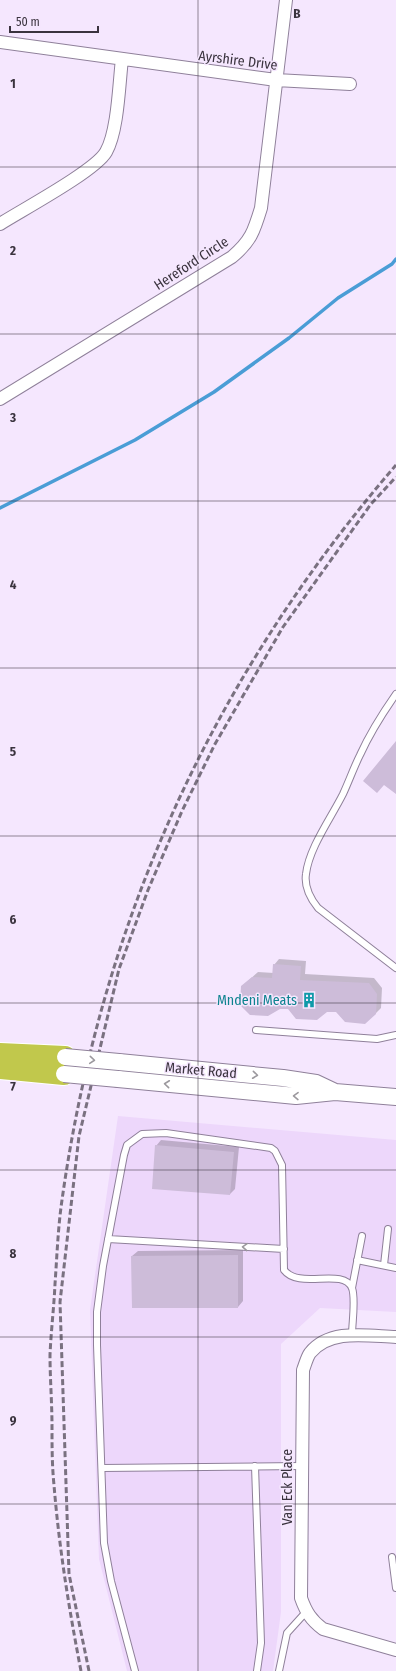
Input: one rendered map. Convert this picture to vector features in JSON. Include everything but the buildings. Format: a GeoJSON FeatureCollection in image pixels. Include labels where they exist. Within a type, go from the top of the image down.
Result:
{"type":"FeatureCollection","features":[{"type":"Feature","properties":{"kind":"highway"},"geometry":{"type":"LineString","coordinates":[[0,1046],[58,1065]]}},
{"type":"Feature","properties":{"kind":"highway"},"geometry":{"type":"LineString","coordinates":[[0,1054],[58,1065]]}},
{"type":"Feature","properties":{"kind":"highway"},"geometry":{"type":"LineString","coordinates":[[0,1068],[58,1065]]}},
{"type":"Feature","properties":{"kind":"highway"},"geometry":{"type":"LineString","coordinates":[[0,1075],[58,1065]]}},
{"type":"Feature","properties":{"kind":"street","name":"Hereford Circle"},"geometry":{"type":"LineString","coordinates":[[0,399],[232,257],[246,244],[255,227],[261,208],[286,0]]}},
{"type":"Feature","properties":{"kind":"street","name":"Ayrshire Drive"},"geometry":{"type":"LineString","coordinates":[[0,42],[276,80],[350,84]]}},
{"type":"Feature","properties":{"kind":"street"},"geometry":{"type":"LineString","coordinates":[[0,224],[85,171],[106,153],[114,128],[122,59]]}},
{"type":"Feature","properties":{"kind":"street","name":"Market Road"},"geometry":{"type":"LineString","coordinates":[[58,1065],[119,1062],[283,1078],[316,1083],[335,1092]]}},
{"type":"Feature","properties":{"kind":"street","name":"Market Road"},"geometry":{"type":"LineString","coordinates":[[58,1065],[118,1079],[296,1096],[335,1092],[396,1097]]}},
{"type":"Feature","properties":{"kind":"street","name":"Van Eck Place"},"geometry":{"type":"LineString","coordinates":[[396,1337],[352,1335],[334,1337],[320,1343],[310,1354],[303,1370],[301,1598],[306,1612],[314,1623],[323,1629],[396,1650]]}},
{"type":"Feature","properties":{"kind":"lane"},"geometry":{"type":"LineString","coordinates":[[396,694],[378,720],[360,754],[344,793],[309,860],[305,875],[306,887],[310,898],[318,908],[396,968]]}},
{"type":"Feature","properties":{"kind":"lane"},"geometry":{"type":"LineString","coordinates":[[256,1030],[377,1039],[396,1035]]}},
{"type":"Feature","properties":{"kind":"lane"},"geometry":{"type":"LineString","coordinates":[[135,1671],[107,1566],[104,1543],[97,1312],[108,1239],[127,1145],[142,1134],[166,1133],[271,1148],[275,1151],[282,1165],[284,1270],[288,1275],[295,1279],[340,1279],[348,1282],[352,1288]]}},
{"type":"Feature","properties":{"kind":"lane"},"geometry":{"type":"LineString","coordinates":[[384,1265],[388,1229]]}},
{"type":"Feature","properties":{"kind":"lane"},"geometry":{"type":"LineString","coordinates":[[352,1335],[352,1288],[362,1236]]}},
{"type":"Feature","properties":{"kind":"lane"},"geometry":{"type":"LineString","coordinates":[[108,1239],[284,1249]]}},
{"type":"Feature","properties":{"kind":"lane"},"geometry":{"type":"LineString","coordinates":[[357,1260],[396,1268]]}},
{"type":"Feature","properties":{"kind":"lane"},"geometry":{"type":"LineString","coordinates":[[255,1466],[260,1643],[257,1671]]}},
{"type":"Feature","properties":{"kind":"lane"},"geometry":{"type":"LineString","coordinates":[[102,1468],[302,1466]]}},
{"type":"Feature","properties":{"kind":"lane"},"geometry":{"type":"LineString","coordinates":[[392,1557],[396,1588]]}},
{"type":"Feature","properties":{"kind":"lane"},"geometry":{"type":"LineString","coordinates":[[279,1671],[288,1633],[306,1612]]}},
{"type":"Feature","properties":{"kind":"shaded area"},"geometry":{"type":"Polygon","coordinates":[[[118,1116],[396,1140],[396,1312],[320,1308],[281,1344],[281,1612],[273,1671],[127,1671],[99,1559],[90,1310],[118,1116]]]}},
{"type":"Feature","properties":{"kind":"waterway"},"geometry":{"type":"LineString","coordinates":[[0,508],[135,440],[214,392],[289,338],[338,298],[392,264],[396,259]]}},
{"type":"Feature","properties":{"kind":"railway"},"geometry":{"type":"LineString","coordinates":[[81,1671],[65,1578],[53,1478],[50,1355],[62,1200],[80,1097],[105,998],[137,901],[175,808],[220,717],[272,630],[331,546],[396,465]]}},
{"type":"Feature","properties":{"kind":"railway"},"geometry":{"type":"LineString","coordinates":[[89,1671],[69,1574],[60,1302],[79,1136],[119,969],[148,890],[182,811],[215,744],[283,627],[371,504],[396,477]]}},
{"type":"Feature","properties":{"kind":"place","name":"Mndeni Meats"},"geometry":{"type":"Point","coordinates":[309,1000]}}]}
